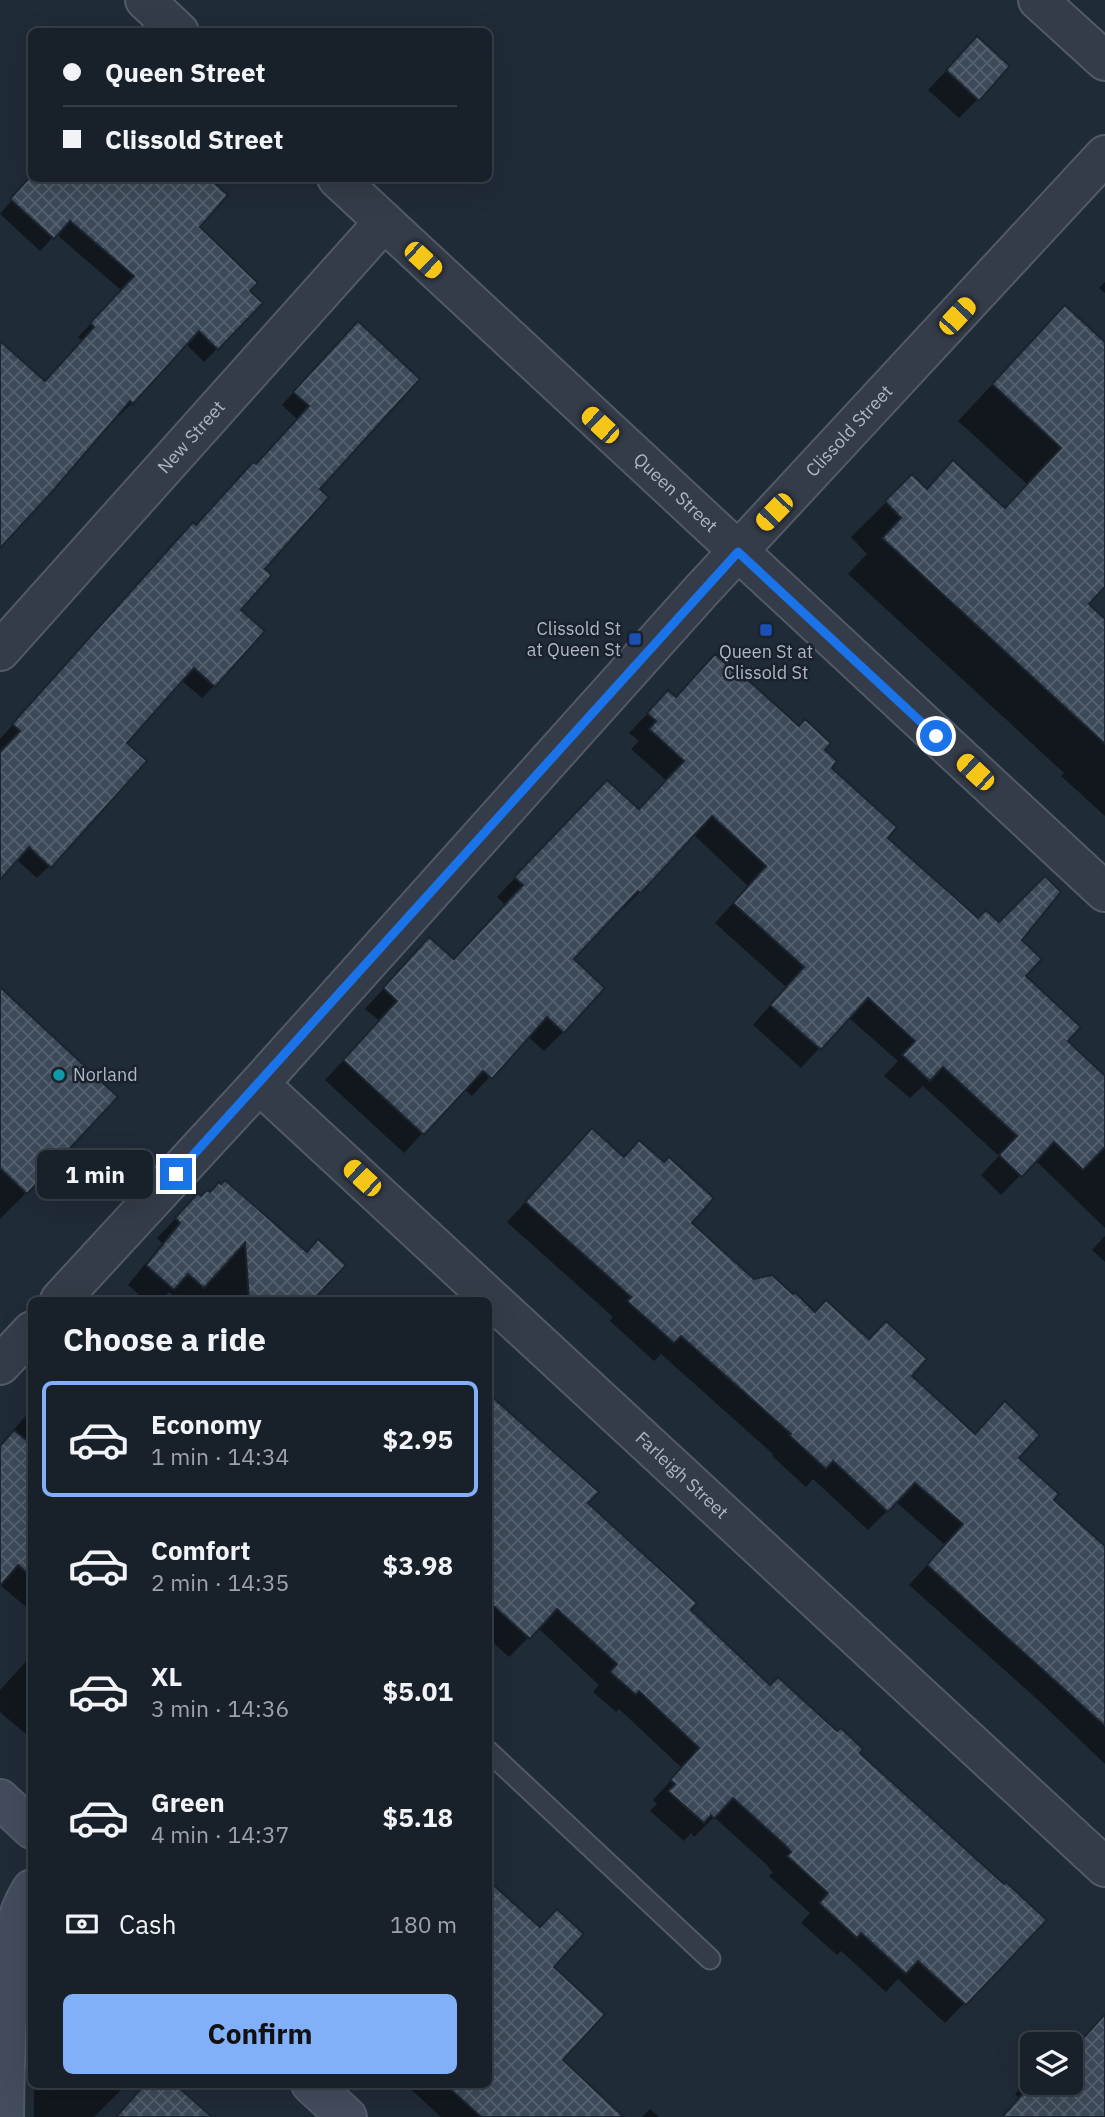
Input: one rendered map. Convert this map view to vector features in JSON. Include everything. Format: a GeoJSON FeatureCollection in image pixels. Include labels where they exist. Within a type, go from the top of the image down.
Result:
{"type":"FeatureCollection","features":[{"type":"Feature","properties":{"kind":"street"},"geometry":{"type":"LineString","coordinates":[[145,0],[175,28]]}},
{"type":"Feature","properties":{"kind":"street"},"geometry":{"type":"LineString","coordinates":[[1038,0],[1105,61]]}},
{"type":"Feature","properties":{"kind":"street","name":"Clissold Street"},"geometry":{"type":"LineString","coordinates":[[63,1297],[259,1084],[738,552],[1105,155]]}},
{"type":"Feature","properties":{"kind":"street","name":"Queen Street"},"geometry":{"type":"LineString","coordinates":[[341,182],[1105,892]]}},
{"type":"Feature","properties":{"kind":"street","name":"New Street"},"geometry":{"type":"LineString","coordinates":[[0,651],[384,222]]}},
{"type":"Feature","properties":{"kind":"street","name":"Farleigh Street"},"geometry":{"type":"LineString","coordinates":[[259,1084],[489,1297]]}},
{"type":"Feature","properties":{"kind":"street","name":"Farleigh Street"},"geometry":{"type":"LineString","coordinates":[[492,1300],[1105,1867]]}},
{"type":"Feature","properties":{"kind":"street"},"geometry":{"type":"LineString","coordinates":[[0,1365],[28,1335]]}},
{"type":"Feature","properties":{"kind":"street"},"geometry":{"type":"LineString","coordinates":[[0,1800],[28,1825]]}},
{"type":"Feature","properties":{"kind":"street"},"geometry":{"type":"LineString","coordinates":[[4,2117],[9,1964],[15,1930],[28,1895]]}},
{"type":"Feature","properties":{"kind":"street"},"geometry":{"type":"LineString","coordinates":[[315,2088],[346,2117]]}},
{"type":"Feature","properties":{"kind":"lane"},"geometry":{"type":"LineString","coordinates":[[492,1755],[710,1959]]}},
{"type":"Feature","properties":{"kind":"building"},"geometry":{"type":"Polygon","coordinates":[[[977,36],[1010,66],[979,101],[946,70],[977,36]]]}},
{"type":"Feature","properties":{"kind":"building"},"geometry":{"type":"Polygon","coordinates":[[[28,179],[28,182],[213,182],[228,195],[200,227],[258,283],[250,291],[263,303],[218,350],[199,331],[133,404],[130,401],[0,548],[0,341],[45,381],[94,327],[90,323],[134,276],[70,221],[54,239],[10,199],[28,179]]]}},
{"type":"Feature","properties":{"kind":"building"},"geometry":{"type":"Polygon","coordinates":[[[1065,305],[1105,342],[1105,587],[1089,604],[1105,619],[1105,744],[882,538],[901,518],[885,501],[912,474],[927,489],[953,460],[1005,508],[1061,448],[992,384],[1065,305]]]}},
{"type":"Feature","properties":{"kind":"building"},"geometry":{"type":"Polygon","coordinates":[[[358,321],[420,379],[320,489],[329,497],[265,569],[272,575],[241,610],[265,631],[215,687],[194,668],[127,743],[147,761],[51,868],[29,847],[0,880],[0,752],[20,731],[12,724],[193,522],[196,525],[309,406],[293,392],[358,321]]]}},
{"type":"Feature","properties":{"kind":"building"},"geometry":{"type":"Polygon","coordinates":[[[715,654],[799,726],[805,719],[831,743],[825,750],[837,761],[832,768],[897,827],[888,838],[978,918],[986,910],[999,922],[1045,876],[1061,892],[1022,940],[1042,959],[1026,976],[1081,1027],[1068,1041],[1105,1076],[1105,1147],[1083,1170],[1054,1142],[1022,1177],[999,1155],[1017,1136],[943,1067],[930,1081],[902,1055],[915,1041],[868,998],[821,1050],[770,1005],[804,967],[733,903],[766,866],[712,816],[641,893],[638,891],[574,959],[605,988],[564,1033],[547,1017],[492,1079],[483,1071],[424,1135],[343,1060],[397,1001],[383,988],[429,937],[454,959],[523,885],[514,877],[607,780],[639,809],[684,761],[649,729],[656,721],[647,713],[668,690],[676,697],[715,654]]]}},
{"type":"Feature","properties":{"kind":"building","name":"Norland"},"geometry":{"type":"Polygon","coordinates":[[[0,987],[118,1097],[27,1194],[0,1168],[0,987]]]}},
{"type":"Feature","properties":{"kind":"building"},"geometry":{"type":"Polygon","coordinates":[[[592,1128],[624,1157],[639,1140],[664,1162],[669,1157],[714,1198],[692,1223],[754,1279],[772,1275],[793,1294],[795,1292],[815,1312],[826,1300],[869,1339],[886,1321],[927,1359],[912,1376],[975,1434],[1005,1401],[1040,1435],[1019,1458],[1059,1494],[1054,1500],[1105,1546],[1105,1726],[927,1565],[963,1524],[915,1483],[888,1512],[833,1461],[826,1469],[789,1435],[791,1434],[681,1336],[674,1343],[627,1301],[631,1297],[525,1202],[592,1128]]]}},
{"type":"Feature","properties":{"kind":"building"},"geometry":{"type":"Polygon","coordinates":[[[225,1180],[307,1252],[318,1239],[346,1265],[316,1297],[249,1297],[245,1243],[204,1288],[188,1274],[174,1290],[146,1265],[180,1223],[175,1218],[198,1193],[201,1196],[207,1190],[210,1192],[219,1182],[221,1184],[225,1180]]]}},
{"type":"Feature","properties":{"kind":"building"},"geometry":{"type":"Polygon","coordinates":[[[492,1397],[599,1492],[588,1503],[697,1603],[691,1610],[770,1685],[778,1677],[837,1731],[841,1728],[863,1749],[860,1753],[1047,1920],[966,2005],[918,1961],[906,1974],[861,1933],[857,1938],[819,1903],[828,1893],[787,1856],[791,1852],[786,1846],[733,1798],[714,1819],[711,1815],[704,1823],[668,1791],[675,1784],[670,1780],[699,1748],[639,1691],[636,1695],[610,1672],[617,1664],[557,1609],[530,1639],[492,1605],[492,1397]]]}},
{"type":"Feature","properties":{"kind":"building"},"geometry":{"type":"Polygon","coordinates":[[[14,1430],[28,1442],[28,1574],[18,1565],[0,1586],[0,1446],[14,1430]]]}},
{"type":"Feature","properties":{"kind":"building"},"geometry":{"type":"Polygon","coordinates":[[[492,1884],[540,1927],[557,1909],[584,1934],[554,1967],[605,2014],[563,2060],[624,2117],[481,2117],[449,2088],[492,2088],[492,1884]]]}},
{"type":"Feature","properties":{"kind":"building"},"geometry":{"type":"Polygon","coordinates":[[[1105,2014],[1105,2117],[1002,2117],[1021,2095],[1083,2095],[1083,2038],[1105,2014]]]}},
{"type":"Feature","properties":{"kind":"building"},"geometry":{"type":"Polygon","coordinates":[[[141,2088],[179,2088],[212,2117],[116,2117],[141,2088]]]}},
{"type":"Feature","properties":{"kind":"place","name":"Queen St at Clissold St"},"geometry":{"type":"Point","coordinates":[766,630]}},
{"type":"Feature","properties":{"kind":"place","name":"Clissold St at Queen St"},"geometry":{"type":"Point","coordinates":[635,639]}},
{"type":"Feature","properties":{"kind":"place","name":"Norland"},"geometry":{"type":"Point","coordinates":[59,1075]}},
{"type":"Feature","properties":{"kind":"route"},"geometry":{"type":"LineString","coordinates":[[176,1174],[738,552],[936,736]]}}]}
